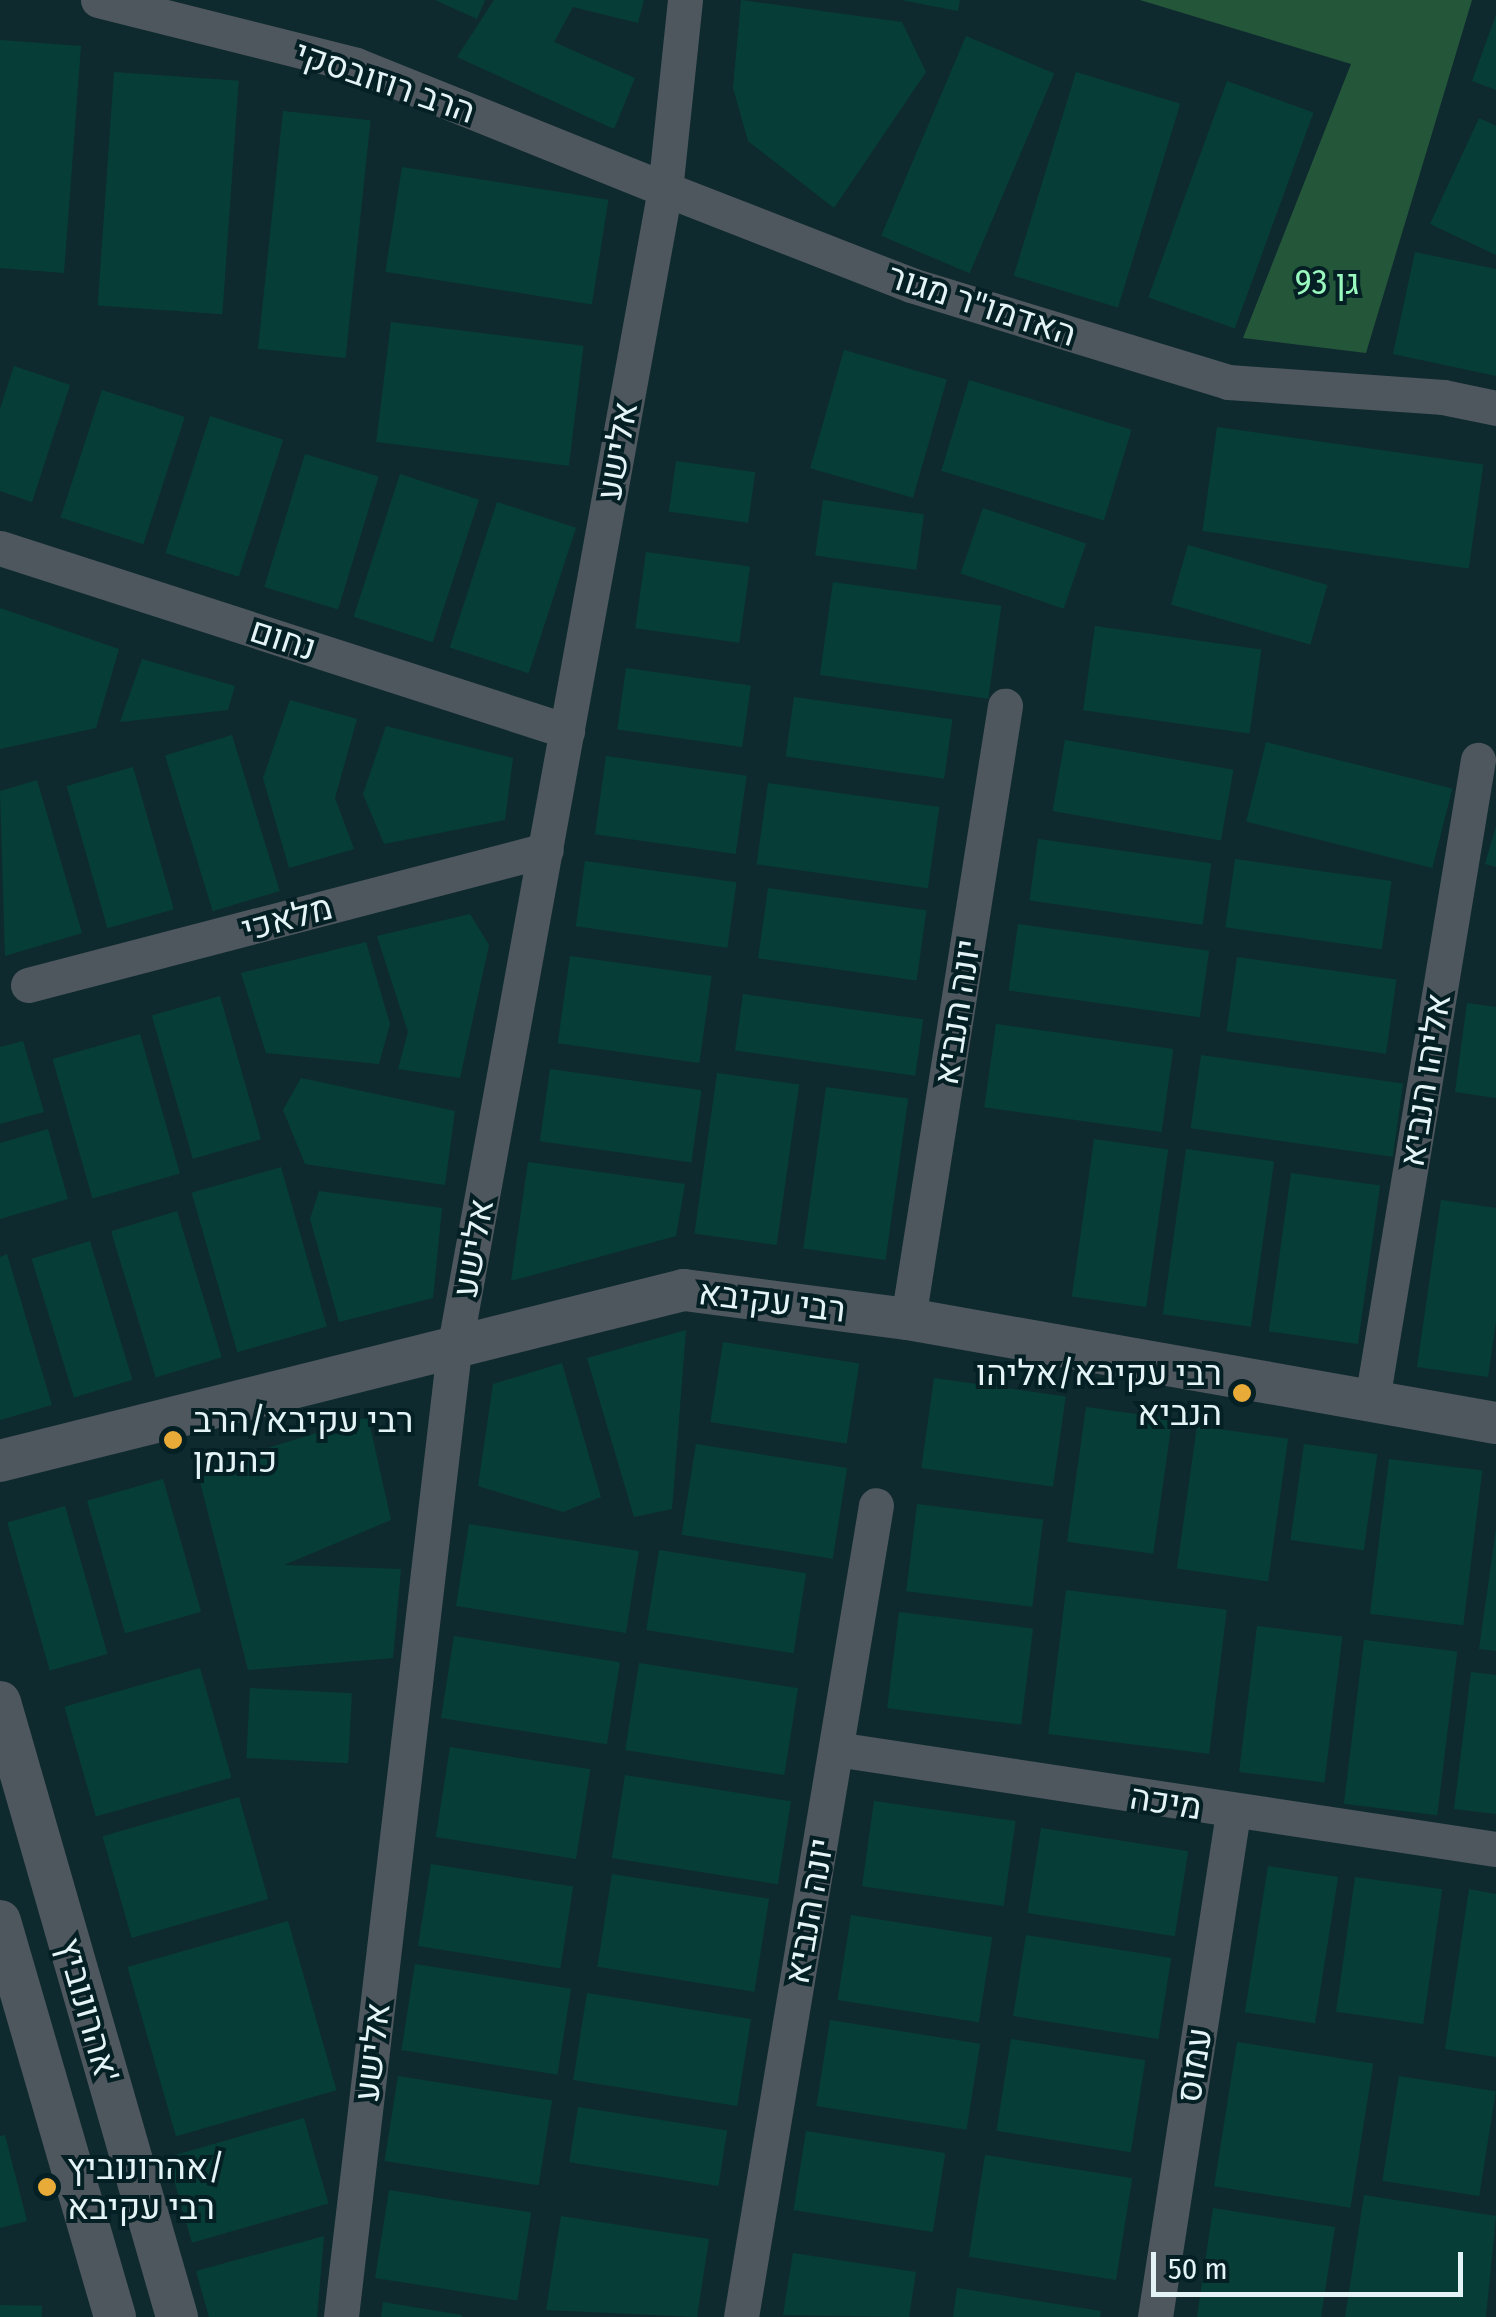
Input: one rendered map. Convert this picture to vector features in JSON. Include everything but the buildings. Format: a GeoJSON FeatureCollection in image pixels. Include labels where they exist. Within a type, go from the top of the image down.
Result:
{"type":"FeatureCollection","features":[{"type":"Feature","properties":{"kind":"street","name":"הרב רוזובסקי"},"geometry":{"type":"LineString","coordinates":[[98,0],[356,65],[664,189]]}},
{"type":"Feature","properties":{"kind":"street"},"geometry":{"type":"LineString","coordinates":[[664,189],[685,0]]}},
{"type":"Feature","properties":{"kind":"street","name":"האדמו\"ר מגור"},"geometry":{"type":"LineString","coordinates":[[664,189],[911,284],[1228,382],[1443,397],[1496,408]]}},
{"type":"Feature","properties":{"kind":"street","name":"אלישע"},"geometry":{"type":"LineString","coordinates":[[341,2317],[454,1350],[664,189]]}},
{"type":"Feature","properties":{"kind":"street","name":"נחום"},"geometry":{"type":"LineString","coordinates":[[0,548],[567,731]]}},
{"type":"Feature","properties":{"kind":"street","name":"יונה הנביא"},"geometry":{"type":"LineString","coordinates":[[908,1319],[1005,706]]}},
{"type":"Feature","properties":{"kind":"street","name":"אליהו הנביא"},"geometry":{"type":"LineString","coordinates":[[1372,1400],[1478,760]]}},
{"type":"Feature","properties":{"kind":"street","name":"מלאכי"},"geometry":{"type":"LineString","coordinates":[[28,985],[546,850]]}},
{"type":"Feature","properties":{"kind":"street","name":"רבי עקיבא"},"geometry":{"type":"LineString","coordinates":[[0,1460],[684,1290],[908,1319],[1496,1423]]}},
{"type":"Feature","properties":{"kind":"street","name":"יונה הנביא"},"geometry":{"type":"LineString","coordinates":[[741,2317],[876,1505]]}},
{"type":"Feature","properties":{"kind":"street","name":"אהרונוביץ'"},"geometry":{"type":"LineString","coordinates":[[0,1702],[177,2317]]}},
{"type":"Feature","properties":{"kind":"street","name":"מיכה"},"geometry":{"type":"LineString","coordinates":[[836,1748],[1234,1813],[1496,1848]]}},
{"type":"Feature","properties":{"kind":"street","name":"עמוס"},"geometry":{"type":"LineString","coordinates":[[1155,2317],[1234,1813]]}},
{"type":"Feature","properties":{"kind":"street","name":"אהרונוביץ'"},"geometry":{"type":"LineString","coordinates":[[0,1921],[115,2317]]}},
{"type":"Feature","properties":{"kind":"green space","name":"גן 93"},"geometry":{"type":"Polygon","coordinates":[[[1140,0],[1472,0],[1366,353],[1243,338],[1351,64],[1140,0]]]}},
{"type":"Feature","properties":{"kind":"place","name":"רבי עקיבא/אליהו הנביא"},"geometry":{"type":"Point","coordinates":[1242,1393]}},
{"type":"Feature","properties":{"kind":"place","name":"רבי עקיבא/הרב כהנמן"},"geometry":{"type":"Point","coordinates":[173,1440]}},
{"type":"Feature","properties":{"kind":"place","name":"אהרונוביץ/ רבי עקיבא"},"geometry":{"type":"Point","coordinates":[47,2187]}}]}
